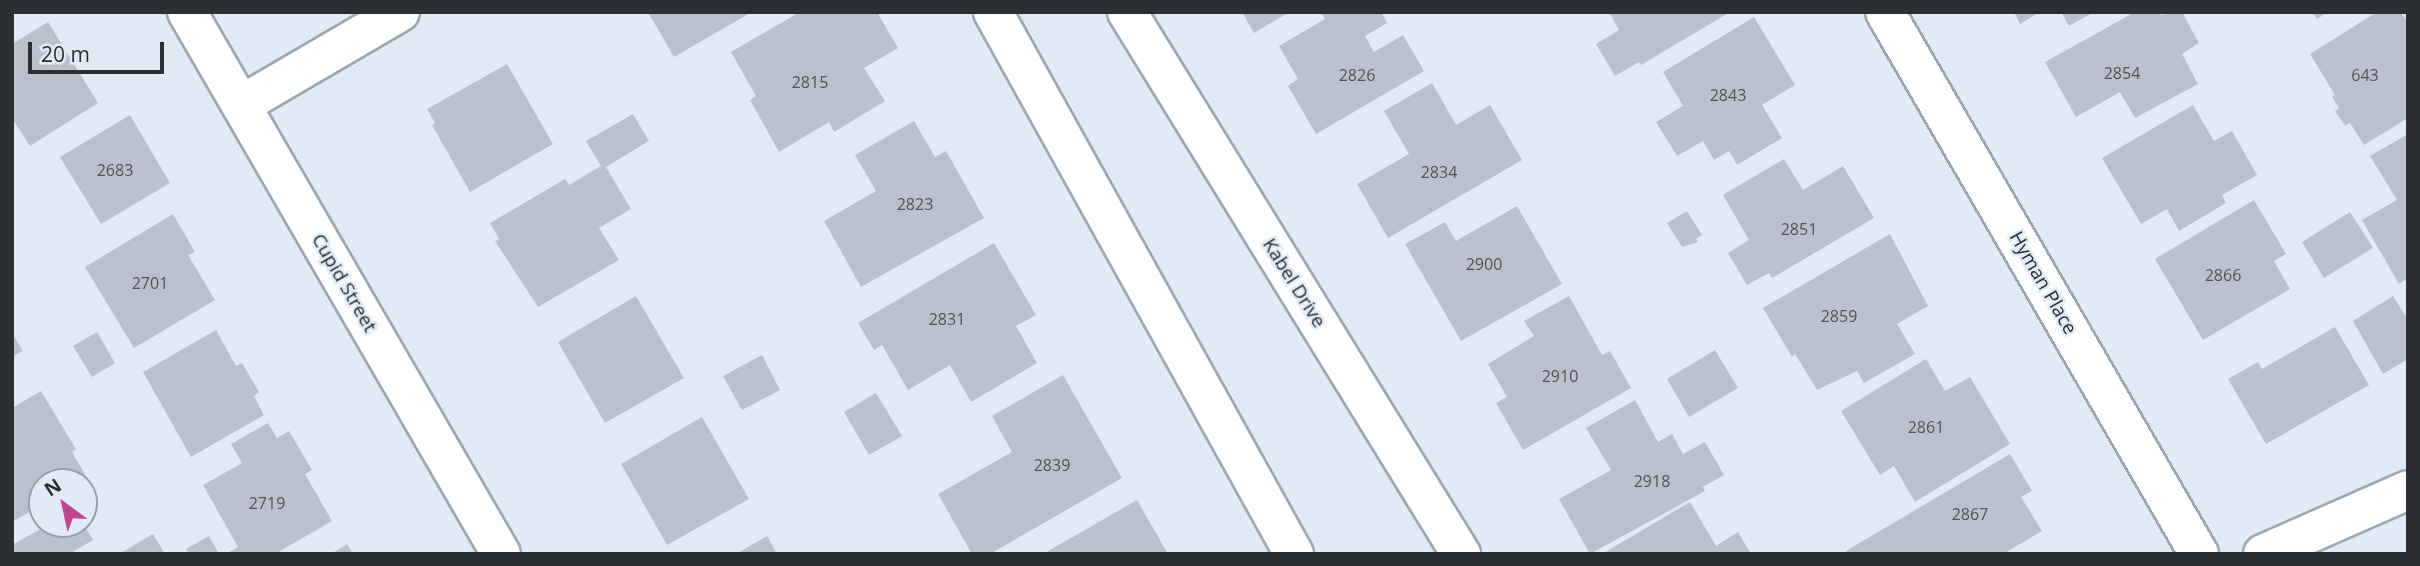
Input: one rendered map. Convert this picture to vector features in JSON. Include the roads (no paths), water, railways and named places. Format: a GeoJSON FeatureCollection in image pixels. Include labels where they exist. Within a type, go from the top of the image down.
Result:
{"type":"FeatureCollection","features":[{"type":"Feature","properties":{"kind":"street","name":"Cupid Street"},"geometry":{"type":"LineString","coordinates":[[187,12],[500,554]]}},
{"type":"Feature","properties":{"kind":"street"},"geometry":{"type":"LineString","coordinates":[[241,105],[400,12]]}},
{"type":"Feature","properties":{"kind":"street"},"geometry":{"type":"LineString","coordinates":[[993,12],[1294,554]]}},
{"type":"Feature","properties":{"kind":"street","name":"Kabel Drive"},"geometry":{"type":"LineString","coordinates":[[1127,12],[1461,554]]}},
{"type":"Feature","properties":{"kind":"street","name":"Hyman Place"},"geometry":{"type":"LineString","coordinates":[[1885,12],[2199,554]]}},
{"type":"Feature","properties":{"kind":"street"},"geometry":{"type":"LineString","coordinates":[[2263,554],[2408,490]]}}]}
